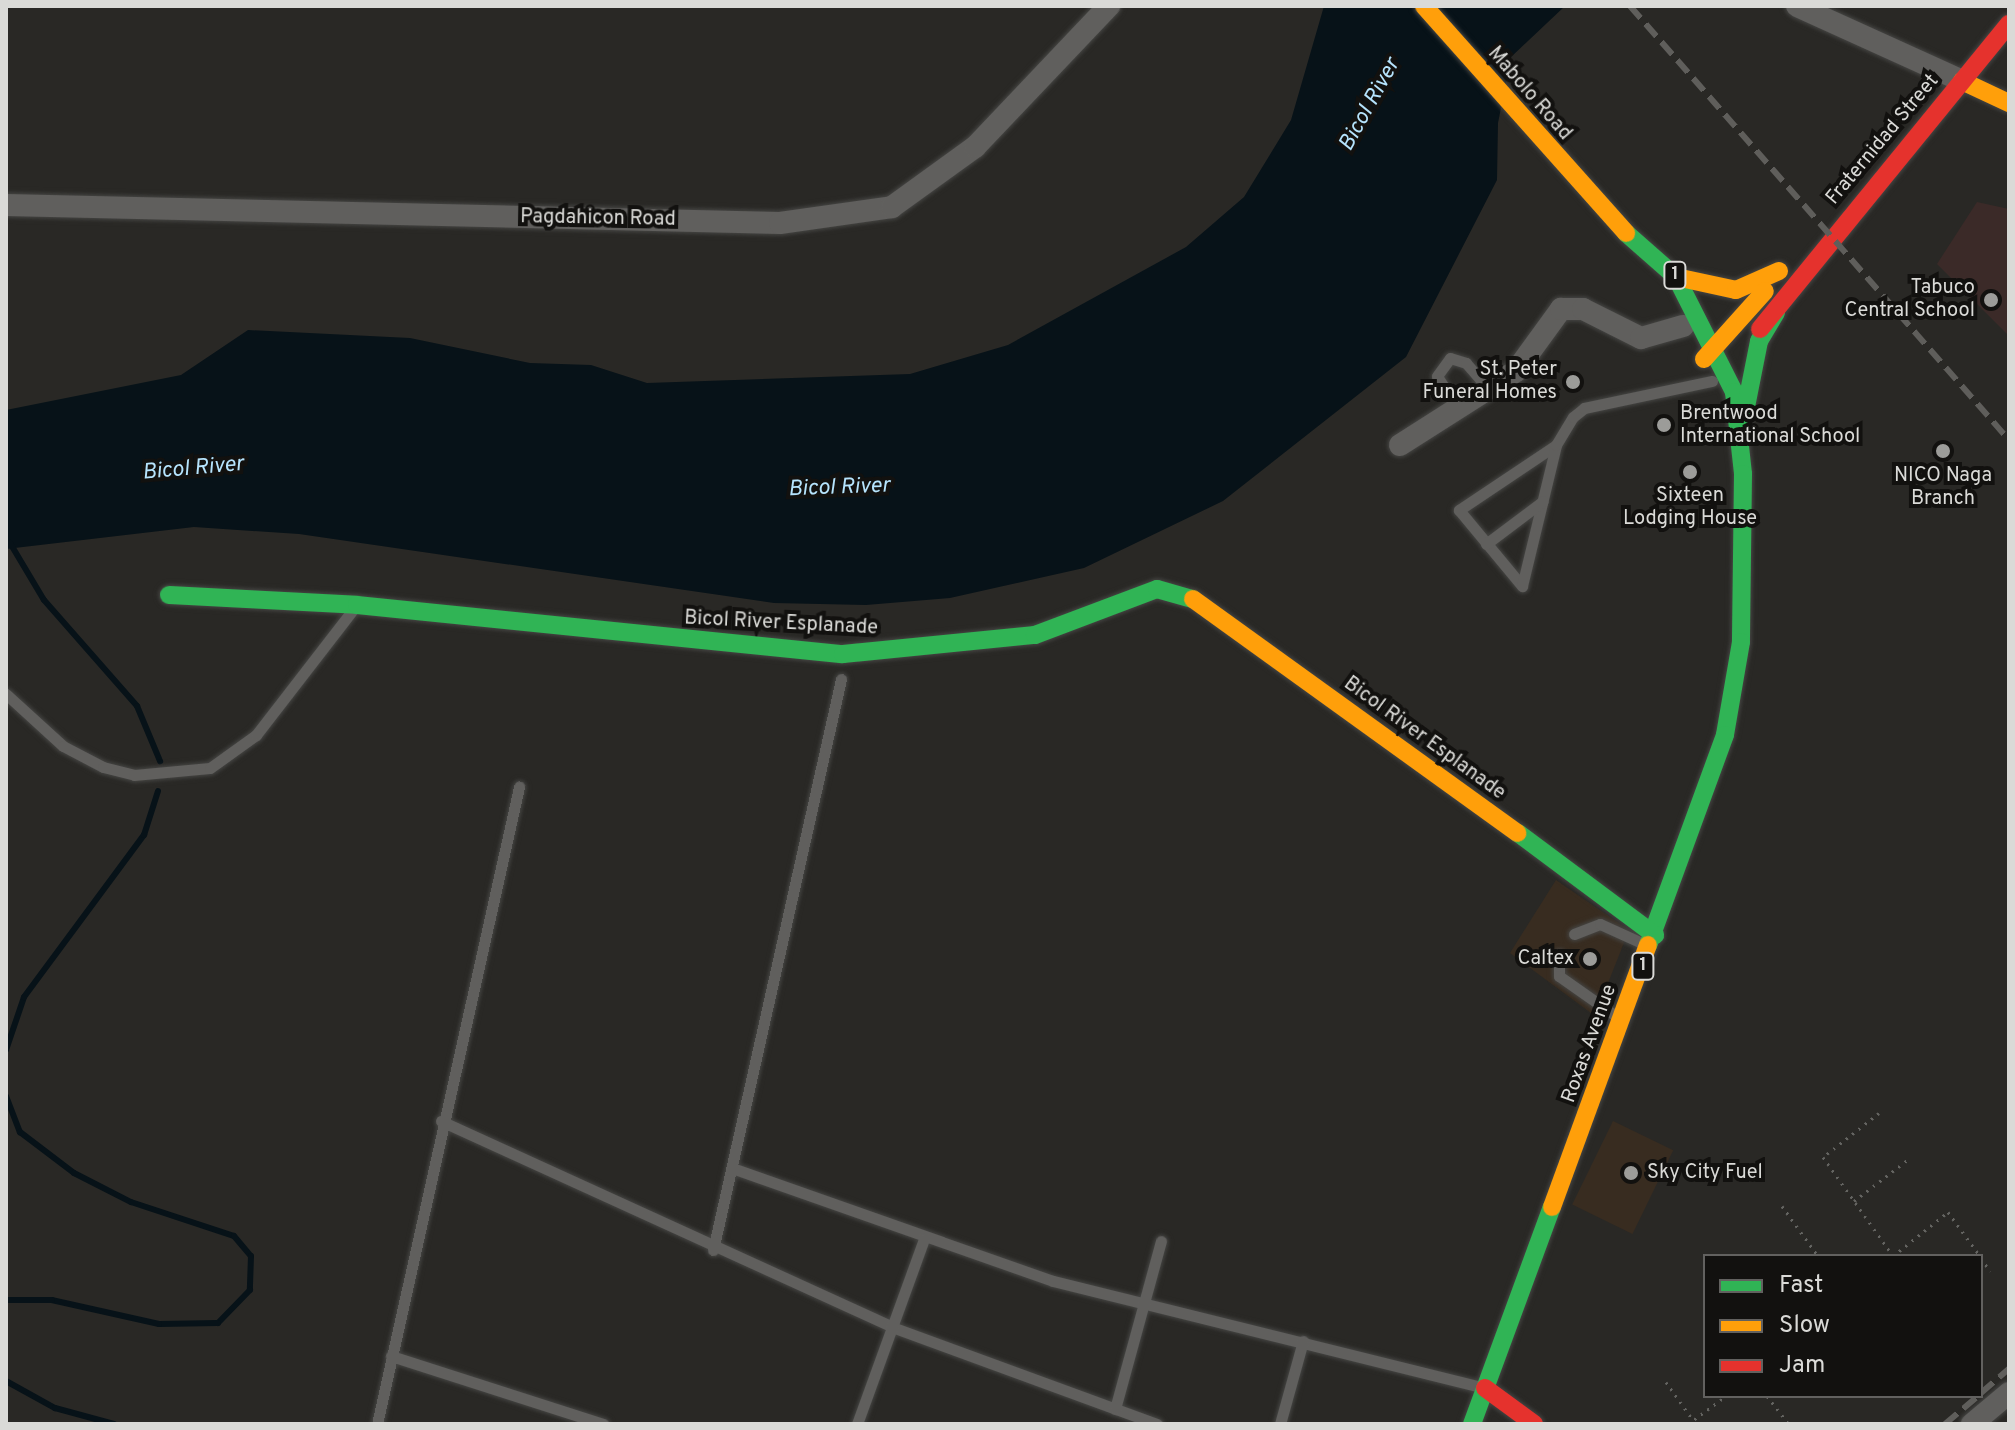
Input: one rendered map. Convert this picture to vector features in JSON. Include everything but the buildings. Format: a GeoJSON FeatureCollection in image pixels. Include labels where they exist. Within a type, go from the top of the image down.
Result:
{"type":"FeatureCollection","features":[{"type":"Feature","properties":{"kind":"main road","name":"Mabolo Road"},"geometry":{"type":"LineString","coordinates":[[1424,6],[1602,211],[1676,277],[1713,364]]}},
{"type":"Feature","properties":{"kind":"main road","name":"Fraternidad Street"},"geometry":{"type":"LineString","coordinates":[[1779,271],[1831,238],[2009,24]]}},
{"type":"Feature","properties":{"kind":"main road"},"geometry":{"type":"LineString","coordinates":[[1962,81],[2009,103]]}},
{"type":"Feature","properties":{"kind":"main road","name":"Mabolo Road"},"geometry":{"type":"LineString","coordinates":[[1602,211],[1655,290],[1713,364]]}},
{"type":"Feature","properties":{"kind":"main road"},"geometry":{"type":"LineString","coordinates":[[1740,449],[1753,365],[1776,313],[1831,238]]}},
{"type":"Feature","properties":{"kind":"main road"},"geometry":{"type":"LineString","coordinates":[[1676,277],[1736,290],[1779,271]]}},
{"type":"Feature","properties":{"kind":"main road"},"geometry":{"type":"LineString","coordinates":[[1713,364],[1779,271]]}},
{"type":"Feature","properties":{"kind":"main road"},"geometry":{"type":"LineString","coordinates":[[1713,364],[1776,313]]}},
{"type":"Feature","properties":{"kind":"main road","name":"Roxas Avenue"},"geometry":{"type":"LineString","coordinates":[[1472,1424],[1653,940],[1731,710],[1743,611],[1740,449],[1713,364]]}},
{"type":"Feature","properties":{"kind":"main road","name":"Roxas Avenue"},"geometry":{"type":"LineString","coordinates":[[1713,364],[1724,481],[1742,532]]}},
{"type":"Feature","properties":{"kind":"main road","name":"Bicol River Esplanade"},"geometry":{"type":"LineString","coordinates":[[169,595],[357,605],[843,654],[1035,635],[1157,589],[1177,590],[1222,614],[1653,940]]}},
{"type":"Feature","properties":{"kind":"main road"},"geometry":{"type":"LineString","coordinates":[[1485,1388],[1534,1424]]}},
{"type":"Feature","properties":{"kind":"street","name":"Pagdahicon Road"},"geometry":{"type":"LineString","coordinates":[[6,205],[780,223],[892,207],[975,147],[1109,6]]}},
{"type":"Feature","properties":{"kind":"street"},"geometry":{"type":"LineString","coordinates":[[1797,6],[1962,81]]}},
{"type":"Feature","properties":{"kind":"street"},"geometry":{"type":"LineString","coordinates":[[1400,445],[1455,404],[1489,389],[1516,371],[1561,309],[1583,309],[1641,338],[1683,326]]}},
{"type":"Feature","properties":{"kind":"street"},"geometry":{"type":"LineString","coordinates":[[1972,1424],[2009,1393]]}},
{"type":"Feature","properties":{"kind":"lane"},"geometry":{"type":"LineString","coordinates":[[1455,404],[1437,376],[1450,358],[1466,363],[1489,389]]}},
{"type":"Feature","properties":{"kind":"lane"},"geometry":{"type":"LineString","coordinates":[[1556,445],[1522,586],[1459,510],[1556,445],[1584,408],[1713,364]]}},
{"type":"Feature","properties":{"kind":"lane"},"geometry":{"type":"LineString","coordinates":[[1486,544],[1543,501]]}},
{"type":"Feature","properties":{"kind":"lane"},"geometry":{"type":"LineString","coordinates":[[6,694],[63,746],[103,767],[134,775],[210,768],[256,735],[357,605]]}},
{"type":"Feature","properties":{"kind":"lane"},"geometry":{"type":"LineString","coordinates":[[713,1250],[841,679]]}},
{"type":"Feature","properties":{"kind":"lane"},"geometry":{"type":"LineString","coordinates":[[377,1424],[441,1121],[519,787]]}},
{"type":"Feature","properties":{"kind":"lane"},"geometry":{"type":"LineString","coordinates":[[1574,934],[1586,923],[1600,924],[1653,940]]}},
{"type":"Feature","properties":{"kind":"lane"},"geometry":{"type":"LineString","coordinates":[[1559,955],[1559,976],[1622,1021]]}},
{"type":"Feature","properties":{"kind":"lane"},"geometry":{"type":"LineString","coordinates":[[441,1121],[713,1250],[892,1327],[1157,1424]]}},
{"type":"Feature","properties":{"kind":"lane"},"geometry":{"type":"LineString","coordinates":[[732,1168],[924,1239],[1145,1304],[1485,1388]]}},
{"type":"Feature","properties":{"kind":"lane"},"geometry":{"type":"LineString","coordinates":[[857,1424],[924,1239]]}},
{"type":"Feature","properties":{"kind":"lane"},"geometry":{"type":"LineString","coordinates":[[1115,1409],[1161,1241]]}},
{"type":"Feature","properties":{"kind":"lane"},"geometry":{"type":"LineString","coordinates":[[1280,1424],[1303,1341]]}},
{"type":"Feature","properties":{"kind":"lane"},"geometry":{"type":"LineString","coordinates":[[391,1356],[603,1424]]}},
{"type":"Feature","properties":{"kind":"path"},"geometry":{"type":"LineString","coordinates":[[1879,1113],[1823,1157],[1892,1254]]}},
{"type":"Feature","properties":{"kind":"path"},"geometry":{"type":"LineString","coordinates":[[1854,1201],[1910,1158]]}},
{"type":"Feature","properties":{"kind":"path"},"geometry":{"type":"LineString","coordinates":[[1782,1206],[1817,1254]]}},
{"type":"Feature","properties":{"kind":"path"},"geometry":{"type":"LineString","coordinates":[[1896,1254],[1948,1212],[1978,1254]]}},
{"type":"Feature","properties":{"kind":"path"},"geometry":{"type":"LineString","coordinates":[[1983,1261],[1990,1271]]}},
{"type":"Feature","properties":{"kind":"path"},"geometry":{"type":"LineString","coordinates":[[1666,1382],[1693,1420]]}},
{"type":"Feature","properties":{"kind":"path"},"geometry":{"type":"LineString","coordinates":[[1688,1424],[1723,1398]]}},
{"type":"Feature","properties":{"kind":"path"},"geometry":{"type":"LineString","coordinates":[[1768,1398],[1787,1424]]}},
{"type":"Feature","properties":{"kind":"shaded area","name":"Tabuco Central School"},"geometry":{"type":"Polygon","coordinates":[[[1977,202],[2009,209],[2009,336],[1937,264],[1977,202]]]}},
{"type":"Feature","properties":{"kind":"shaded area"},"geometry":{"type":"Polygon","coordinates":[[[1556,880],[1629,930],[1595,1016],[1510,953],[1556,880]]]}},
{"type":"Feature","properties":{"kind":"shaded area"},"geometry":{"type":"Polygon","coordinates":[[[1613,1121],[1673,1150],[1632,1234],[1572,1205],[1613,1121]]]}},
{"type":"Feature","properties":{"kind":"water","name":"Bicol River"},"geometry":{"type":"Polygon","coordinates":[[[1324,6],[1565,6],[1511,57],[1498,123],[1497,180],[1406,357],[1223,501],[1084,568],[950,598],[866,605],[774,603],[299,534],[194,527],[6,549],[6,410],[181,375],[248,330],[410,338],[530,363],[591,365],[647,383],[910,374],[1008,345],[1186,247],[1244,197],[1291,120],[1324,6]]]}},
{"type":"Feature","properties":{"kind":"waterway"},"geometry":{"type":"LineString","coordinates":[[10,543],[44,600],[137,706],[160,761]]}},
{"type":"Feature","properties":{"kind":"waterway"},"geometry":{"type":"LineString","coordinates":[[6,1050],[24,997],[144,835],[158,791]]}},
{"type":"Feature","properties":{"kind":"waterway"},"geometry":{"type":"LineString","coordinates":[[6,1096],[20,1132],[74,1173],[131,1202],[234,1236],[251,1256],[250,1290],[218,1323],[159,1324],[52,1300],[6,1300]]}},
{"type":"Feature","properties":{"kind":"waterway"},"geometry":{"type":"LineString","coordinates":[[6,1381],[55,1408],[114,1424]]}},
{"type":"Feature","properties":{"kind":"railway"},"geometry":{"type":"LineString","coordinates":[[1630,6],[2009,440]]}},
{"type":"Feature","properties":{"kind":"railway"},"geometry":{"type":"LineString","coordinates":[[1983,1391],[2009,1369]]}},
{"type":"Feature","properties":{"kind":"railway"},"geometry":{"type":"LineString","coordinates":[[1945,1424],[1976,1398]]}},
{"type":"Feature","properties":{"kind":"traffic: fast"},"geometry":{"type":"LineString","coordinates":[[1626,233],[1676,277],[1734,392],[1743,474],[1741,642],[1725,735],[1648,945]]}},
{"type":"Feature","properties":{"kind":"traffic: fast"},"geometry":{"type":"LineString","coordinates":[[1744,417],[1759,341],[1776,313]]}},
{"type":"Feature","properties":{"kind":"traffic: fast"},"geometry":{"type":"LineString","coordinates":[[169,595],[357,605],[843,654],[1035,635],[1157,589],[1193,599]]}},
{"type":"Feature","properties":{"kind":"traffic: fast"},"geometry":{"type":"LineString","coordinates":[[1518,833],[1655,935]]}},
{"type":"Feature","properties":{"kind":"traffic: fast"},"geometry":{"type":"LineString","coordinates":[[1472,1424],[1552,1207]]}},
{"type":"Feature","properties":{"kind":"traffic: slow"},"geometry":{"type":"LineString","coordinates":[[1424,6],[1626,233]]}},
{"type":"Feature","properties":{"kind":"traffic: slow"},"geometry":{"type":"LineString","coordinates":[[1962,81],[2009,103]]}},
{"type":"Feature","properties":{"kind":"traffic: slow"},"geometry":{"type":"LineString","coordinates":[[1676,277],[1736,290],[1779,271]]}},
{"type":"Feature","properties":{"kind":"traffic: slow"},"geometry":{"type":"LineString","coordinates":[[1704,359],[1765,291]]}},
{"type":"Feature","properties":{"kind":"traffic: slow"},"geometry":{"type":"LineString","coordinates":[[1193,599],[1518,833]]}},
{"type":"Feature","properties":{"kind":"traffic: slow"},"geometry":{"type":"LineString","coordinates":[[1552,1207],[1648,945]]}},
{"type":"Feature","properties":{"kind":"traffic: jam"},"geometry":{"type":"LineString","coordinates":[[1760,329],[2009,24]]}},
{"type":"Feature","properties":{"kind":"traffic: jam"},"geometry":{"type":"LineString","coordinates":[[1485,1388],[1534,1424]]}},
{"type":"Feature","properties":{"kind":"place","name":"Tabuco Central School"},"geometry":{"type":"Point","coordinates":[1991,300]}},
{"type":"Feature","properties":{"kind":"place","name":"St. Peter Funeral Homes"},"geometry":{"type":"Point","coordinates":[1573,382]}},
{"type":"Feature","properties":{"kind":"place","name":"Brentwood International School"},"geometry":{"type":"Point","coordinates":[1664,425]}},
{"type":"Feature","properties":{"kind":"place","name":"NICO Naga Branch"},"geometry":{"type":"Point","coordinates":[1943,451]}},
{"type":"Feature","properties":{"kind":"place","name":"Sixteen Lodging House"},"geometry":{"type":"Point","coordinates":[1690,472]}},
{"type":"Feature","properties":{"kind":"place","name":"Caltex"},"geometry":{"type":"Point","coordinates":[1590,959]}},
{"type":"Feature","properties":{"kind":"place","name":"Sky City Fuel"},"geometry":{"type":"Point","coordinates":[1631,1173]}}]}
